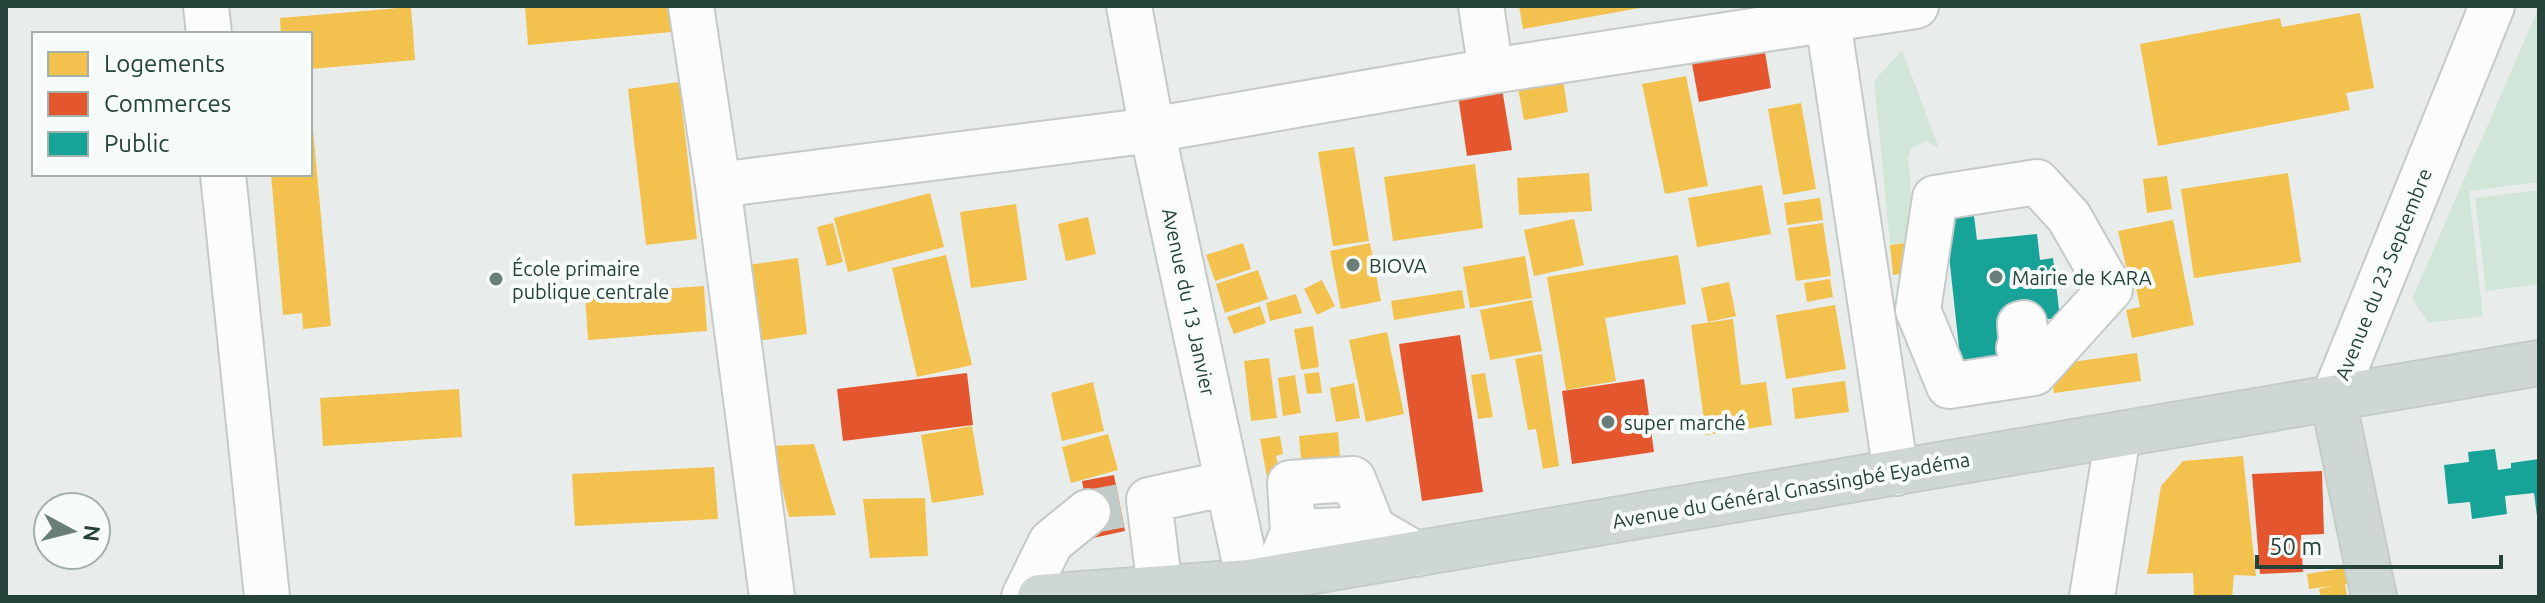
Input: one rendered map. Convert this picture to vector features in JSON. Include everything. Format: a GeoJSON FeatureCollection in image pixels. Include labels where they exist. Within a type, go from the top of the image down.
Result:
{"type":"FeatureCollection","features":[{"type":"Feature","properties":{"kind":"main road","name":"Avenue du Général Gnassingbé Eyadéma"},"geometry":{"type":"LineString","coordinates":[[1040,597],[1259,585],[1416,554],[2539,363]]}},
{"type":"Feature","properties":{"kind":"main road","name":"Avenue du 23 Septembre"},"geometry":{"type":"LineString","coordinates":[[2333,399],[2374,597]]}},
{"type":"Feature","properties":{"kind":"street"},"geometry":{"type":"LineString","coordinates":[[206,6],[209,32]]}},
{"type":"Feature","properties":{"kind":"street"},"geometry":{"type":"LineString","coordinates":[[691,6],[718,185],[772,597]]}},
{"type":"Feature","properties":{"kind":"street","name":"Avenue du 13 Janvier"},"geometry":{"type":"LineString","coordinates":[[1129,6],[1152,130],[1228,483],[1259,585]]}},
{"type":"Feature","properties":{"kind":"street"},"geometry":{"type":"LineString","coordinates":[[1481,6],[1491,71]]}},
{"type":"Feature","properties":{"kind":"street"},"geometry":{"type":"LineString","coordinates":[[718,185],[1152,130],[1491,71],[1916,6]]}},
{"type":"Feature","properties":{"kind":"street","name":"Avenue du 23 Septembre"},"geometry":{"type":"LineString","coordinates":[[2333,399],[2492,6]]}},
{"type":"Feature","properties":{"kind":"street"},"geometry":{"type":"LineString","coordinates":[[1828,21],[1896,473]]}},
{"type":"Feature","properties":{"kind":"street"},"geometry":{"type":"LineString","coordinates":[[223,176],[267,597]]}},
{"type":"Feature","properties":{"kind":"street"},"geometry":{"type":"LineString","coordinates":[[2037,182],[2069,217],[2119,286],[2027,361],[1949,386],[1918,310],[1935,198],[2037,182]]}},
{"type":"Feature","properties":{"kind":"street"},"geometry":{"type":"LineString","coordinates":[[1871,309],[1918,310]]}},
{"type":"Feature","properties":{"kind":"street"},"geometry":{"type":"LineString","coordinates":[[2092,597],[2118,435]]}},
{"type":"Feature","properties":{"kind":"street"},"geometry":{"type":"LineString","coordinates":[[1259,585],[1293,532],[1290,483],[1353,479],[1373,529],[1416,554]]}},
{"type":"Feature","properties":{"kind":"street"},"geometry":{"type":"LineString","coordinates":[[1024,597],[1051,542],[1119,506],[1228,483]]}},
{"type":"Feature","properties":{"kind":"street"},"geometry":{"type":"LineString","coordinates":[[1119,506],[1160,589]]}},
{"type":"Feature","properties":{"kind":"green space"},"geometry":{"type":"Polygon","coordinates":[[[2539,7],[2539,182],[2469,191],[2483,316],[2429,323],[2412,299],[2539,7]]]}},
{"type":"Feature","properties":{"kind":"green space"},"geometry":{"type":"Polygon","coordinates":[[[1902,50],[1939,148],[1926,141],[1912,148],[1908,157],[1916,252],[1907,253],[1906,243],[1890,244],[1874,81],[1902,50]]]}},
{"type":"Feature","properties":{"kind":"green space"},"geometry":{"type":"Polygon","coordinates":[[[2539,190],[2539,284],[2486,291],[2475,198],[2539,190]]]}},
{"type":"Feature","properties":{"kind":"building: Logements"},"geometry":{"type":"Polygon","coordinates":[[[525,6],[670,6],[672,32],[528,45],[525,6]]]}},
{"type":"Feature","properties":{"kind":"building: Logements"},"geometry":{"type":"Polygon","coordinates":[[[1519,6],[1639,6],[1640,8],[1523,29],[1519,6]]]}},
{"type":"Feature","properties":{"kind":"building: Logements"},"geometry":{"type":"Polygon","coordinates":[[[411,7],[415,60],[312,69],[312,32],[281,32],[280,18],[411,7]]]}},
{"type":"Feature","properties":{"kind":"building: Logements"},"geometry":{"type":"Polygon","coordinates":[[[2360,13],[2374,88],[2346,93],[2350,110],[2158,146],[2140,44],[2280,18],[2282,27],[2360,13]]]}},
{"type":"Feature","properties":{"kind":"building: Logements"},"geometry":{"type":"Polygon","coordinates":[[[1686,76],[1708,186],[1665,194],[1642,84],[1686,76]]]}},
{"type":"Feature","properties":{"kind":"building: Logements"},"geometry":{"type":"Polygon","coordinates":[[[1563,80],[1568,112],[1524,120],[1518,88],[1563,80]]]}},
{"type":"Feature","properties":{"kind":"building: Logements"},"geometry":{"type":"Polygon","coordinates":[[[679,82],[697,239],[646,245],[628,89],[679,82]]]}},
{"type":"Feature","properties":{"kind":"building: Logements"},"geometry":{"type":"Polygon","coordinates":[[[1801,103],[1816,189],[1783,195],[1768,109],[1801,103]]]}},
{"type":"Feature","properties":{"kind":"building: Logements"},"geometry":{"type":"Polygon","coordinates":[[[312,118],[331,326],[303,329],[302,313],[283,315],[271,176],[312,176],[312,118]]]}},
{"type":"Feature","properties":{"kind":"building: Logements"},"geometry":{"type":"Polygon","coordinates":[[[1354,147],[1369,241],[1333,246],[1318,152],[1354,147]]]}},
{"type":"Feature","properties":{"kind":"building: Logements"},"geometry":{"type":"Polygon","coordinates":[[[1475,164],[1483,228],[1393,241],[1384,177],[1475,164]]]}},
{"type":"Feature","properties":{"kind":"building: Logements"},"geometry":{"type":"Polygon","coordinates":[[[1589,173],[1592,211],[1519,215],[1517,178],[1589,173]]]}},
{"type":"Feature","properties":{"kind":"building: Logements"},"geometry":{"type":"Polygon","coordinates":[[[2288,173],[2301,262],[2194,278],[2181,189],[2288,173]]]}},
{"type":"Feature","properties":{"kind":"building: Logements"},"geometry":{"type":"Polygon","coordinates":[[[2167,176],[2172,209],[2147,213],[2143,179],[2167,176]]]}},
{"type":"Feature","properties":{"kind":"building: Logements"},"geometry":{"type":"Polygon","coordinates":[[[1762,185],[1771,234],[1697,247],[1688,198],[1762,185]]]}},
{"type":"Feature","properties":{"kind":"building: Logements"},"geometry":{"type":"Polygon","coordinates":[[[930,193],[944,247],[848,272],[834,218],[930,193]]]}},
{"type":"Feature","properties":{"kind":"building: Logements"},"geometry":{"type":"Polygon","coordinates":[[[1820,198],[1823,220],[1787,225],[1784,203],[1820,198]]]}},
{"type":"Feature","properties":{"kind":"building: Logements"},"geometry":{"type":"Polygon","coordinates":[[[1016,204],[1027,280],[971,288],[960,212],[1016,204]]]}},
{"type":"Feature","properties":{"kind":"building: Logements"},"geometry":{"type":"Polygon","coordinates":[[[1088,217],[1096,254],[1066,261],[1058,224],[1088,217]]]}},
{"type":"Feature","properties":{"kind":"building: Logements"},"geometry":{"type":"Polygon","coordinates":[[[1574,219],[1584,265],[1534,276],[1524,230],[1574,219]]]}},
{"type":"Feature","properties":{"kind":"building: Logements"},"geometry":{"type":"Polygon","coordinates":[[[2173,220],[2194,325],[2132,338],[2126,310],[2140,307],[2132,270],[2127,271],[2118,231],[2173,220]]]}},
{"type":"Feature","properties":{"kind":"building: Logements"},"geometry":{"type":"Polygon","coordinates":[[[833,223],[843,262],[827,266],[817,227],[833,223]]]}},
{"type":"Feature","properties":{"kind":"building: Logements"},"geometry":{"type":"Polygon","coordinates":[[[1823,223],[1831,276],[1796,281],[1788,228],[1823,223]]]}},
{"type":"Feature","properties":{"kind":"building: Logements"},"geometry":{"type":"Polygon","coordinates":[[[1243,243],[1251,269],[1215,281],[1206,255],[1243,243]]]}},
{"type":"Feature","properties":{"kind":"building: Logements"},"geometry":{"type":"Polygon","coordinates":[[[1370,243],[1381,301],[1341,309],[1330,251],[1370,243]]]}},
{"type":"Feature","properties":{"kind":"building: Logements"},"geometry":{"type":"Polygon","coordinates":[[[1905,243],[1908,273],[1893,275],[1890,245],[1905,243]]]}},
{"type":"Feature","properties":{"kind":"building: Logements"},"geometry":{"type":"Polygon","coordinates":[[[946,255],[972,365],[917,377],[892,268],[946,255]]]}},
{"type":"Feature","properties":{"kind":"building: Logements"},"geometry":{"type":"Polygon","coordinates":[[[1678,255],[1686,304],[1605,318],[1616,381],[1566,390],[1547,277],[1678,255]]]}},
{"type":"Feature","properties":{"kind":"building: Logements"},"geometry":{"type":"Polygon","coordinates":[[[1525,256],[1532,298],[1470,308],[1463,267],[1525,256]]]}},
{"type":"Feature","properties":{"kind":"building: Logements"},"geometry":{"type":"Polygon","coordinates":[[[798,258],[807,334],[756,341],[747,265],[798,258]]]}},
{"type":"Feature","properties":{"kind":"building: Logements"},"geometry":{"type":"Polygon","coordinates":[[[1258,270],[1268,299],[1225,313],[1216,284],[1258,270]]]}},
{"type":"Feature","properties":{"kind":"building: Logements"},"geometry":{"type":"Polygon","coordinates":[[[1830,279],[1833,297],[1807,302],[1804,283],[1830,279]]]}},
{"type":"Feature","properties":{"kind":"building: Logements"},"geometry":{"type":"Polygon","coordinates":[[[1322,280],[1335,306],[1317,315],[1304,289],[1322,280]]]}},
{"type":"Feature","properties":{"kind":"building: Logements"},"geometry":{"type":"Polygon","coordinates":[[[1729,282],[1736,316],[1708,322],[1701,288],[1729,282]]]}},
{"type":"Feature","properties":{"kind":"building: Logements"},"geometry":{"type":"Polygon","coordinates":[[[704,286],[707,331],[588,340],[585,294],[704,286]]]}},
{"type":"Feature","properties":{"kind":"building: Logements"},"geometry":{"type":"Polygon","coordinates":[[[1462,290],[1465,308],[1394,320],[1391,301],[1462,290]]]}},
{"type":"Feature","properties":{"kind":"building: Logements"},"geometry":{"type":"Polygon","coordinates":[[[1296,294],[1302,313],[1270,321],[1266,303],[1296,294]]]}},
{"type":"Feature","properties":{"kind":"building: Logements"},"geometry":{"type":"Polygon","coordinates":[[[1532,300],[1542,351],[1490,360],[1480,310],[1532,300]]]}},
{"type":"Feature","properties":{"kind":"building: Logements"},"geometry":{"type":"Polygon","coordinates":[[[1835,305],[1846,369],[1786,379],[1776,315],[1835,305]]]}},
{"type":"Feature","properties":{"kind":"building: Logements"},"geometry":{"type":"Polygon","coordinates":[[[1260,306],[1266,323],[1234,334],[1227,317],[1260,306]]]}},
{"type":"Feature","properties":{"kind":"building: Logements"},"geometry":{"type":"Polygon","coordinates":[[[1733,319],[1741,385],[1766,382],[1772,425],[1706,435],[1691,325],[1733,319]]]}},
{"type":"Feature","properties":{"kind":"building: Logements"},"geometry":{"type":"Polygon","coordinates":[[[1313,326],[1319,367],[1301,370],[1294,329],[1313,326]]]}},
{"type":"Feature","properties":{"kind":"building: Logements"},"geometry":{"type":"Polygon","coordinates":[[[1387,332],[1404,414],[1366,422],[1349,340],[1387,332]]]}},
{"type":"Feature","properties":{"kind":"building: Logements"},"geometry":{"type":"Polygon","coordinates":[[[2137,353],[2141,381],[2054,393],[2050,365],[2137,353]]]}},
{"type":"Feature","properties":{"kind":"building: Logements"},"geometry":{"type":"Polygon","coordinates":[[[1542,354],[1559,466],[1543,469],[1536,429],[1528,430],[1515,359],[1542,354]]]}},
{"type":"Feature","properties":{"kind":"building: Logements"},"geometry":{"type":"Polygon","coordinates":[[[1269,358],[1277,418],[1251,421],[1244,361],[1269,358]]]}},
{"type":"Feature","properties":{"kind":"building: Logements"},"geometry":{"type":"Polygon","coordinates":[[[1319,372],[1322,393],[1307,394],[1304,374],[1319,372]]]}},
{"type":"Feature","properties":{"kind":"building: Logements"},"geometry":{"type":"Polygon","coordinates":[[[1485,373],[1493,417],[1478,419],[1471,375],[1485,373]]]}},
{"type":"Feature","properties":{"kind":"building: Logements"},"geometry":{"type":"Polygon","coordinates":[[[1295,375],[1301,413],[1283,416],[1278,378],[1295,375]]]}},
{"type":"Feature","properties":{"kind":"building: Logements"},"geometry":{"type":"Polygon","coordinates":[[[1845,381],[1849,412],[1795,419],[1792,388],[1845,381]]]}},
{"type":"Feature","properties":{"kind":"building: Logements"},"geometry":{"type":"Polygon","coordinates":[[[1093,382],[1104,431],[1062,441],[1051,393],[1093,382]]]}},
{"type":"Feature","properties":{"kind":"building: Logements"},"geometry":{"type":"Polygon","coordinates":[[[1354,383],[1360,418],[1336,422],[1330,388],[1354,383]]]}},
{"type":"Feature","properties":{"kind":"building: Logements"},"geometry":{"type":"Polygon","coordinates":[[[459,389],[462,437],[323,446],[320,398],[459,389]]]}},
{"type":"Feature","properties":{"kind":"building: Logements"},"geometry":{"type":"Polygon","coordinates":[[[972,426],[984,495],[932,503],[921,435],[972,426]]]}},
{"type":"Feature","properties":{"kind":"building: Logements"},"geometry":{"type":"Polygon","coordinates":[[[1338,432],[1341,468],[1302,471],[1299,436],[1338,432]]]}},
{"type":"Feature","properties":{"kind":"building: Logements"},"geometry":{"type":"Polygon","coordinates":[[[1108,434],[1118,470],[1071,483],[1062,447],[1108,434]]]}},
{"type":"Feature","properties":{"kind":"building: Logements"},"geometry":{"type":"Polygon","coordinates":[[[1280,436],[1283,454],[1276,456],[1280,474],[1267,477],[1260,439],[1280,436]]]}},
{"type":"Feature","properties":{"kind":"building: Logements"},"geometry":{"type":"Polygon","coordinates":[[[814,444],[836,515],[789,517],[772,446],[814,444]]]}},
{"type":"Feature","properties":{"kind":"building: Logements"},"geometry":{"type":"Polygon","coordinates":[[[2243,456],[2256,576],[2234,575],[2232,597],[2194,597],[2193,573],[2147,574],[2161,486],[2183,461],[2243,456]]]}},
{"type":"Feature","properties":{"kind":"building: Logements"},"geometry":{"type":"Polygon","coordinates":[[[714,467],[718,519],[575,526],[572,474],[714,467]]]}},
{"type":"Feature","properties":{"kind":"building: Logements"},"geometry":{"type":"Polygon","coordinates":[[[925,498],[928,556],[870,558],[863,499],[925,498]]]}},
{"type":"Feature","properties":{"kind":"building: Logements"},"geometry":{"type":"Polygon","coordinates":[[[2352,567],[2354,583],[2345,584],[2347,597],[2321,597],[2319,589],[2333,586],[2309,589],[2307,574],[2352,567]]]}},
{"type":"Feature","properties":{"kind":"building: Commerces"},"geometry":{"type":"Polygon","coordinates":[[[1763,40],[1771,88],[1699,102],[1690,53],[1763,40]]]}},
{"type":"Feature","properties":{"kind":"building: Commerces"},"geometry":{"type":"Polygon","coordinates":[[[1501,82],[1512,150],[1467,156],[1457,89],[1501,82]]]}},
{"type":"Feature","properties":{"kind":"building: Commerces"},"geometry":{"type":"Polygon","coordinates":[[[1460,335],[1483,492],[1422,501],[1399,344],[1460,335]]]}},
{"type":"Feature","properties":{"kind":"building: Commerces"},"geometry":{"type":"Polygon","coordinates":[[[967,373],[973,425],[843,441],[837,389],[967,373]]]}},
{"type":"Feature","properties":{"kind":"building: Commerces","name":"super marché"},"geometry":{"type":"Polygon","coordinates":[[[1644,379],[1654,452],[1572,464],[1562,391],[1644,379]]]}},
{"type":"Feature","properties":{"kind":"building: Commerces"},"geometry":{"type":"Polygon","coordinates":[[[2322,471],[2324,534],[2301,535],[2303,572],[2260,574],[2252,474],[2322,471]]]}},
{"type":"Feature","properties":{"kind":"building: Commerces"},"geometry":{"type":"Polygon","coordinates":[[[1114,475],[1125,531],[1093,538],[1082,481],[1114,475]]]}},
{"type":"Feature","properties":{"kind":"building: Public"},"geometry":{"type":"Polygon","coordinates":[[[1974,216],[1977,240],[2037,234],[2040,260],[2053,258],[2060,318],[2025,321],[2020,359],[1961,366],[1945,219],[1974,216]]]}},
{"type":"Feature","properties":{"kind":"building: Public"},"geometry":{"type":"Polygon","coordinates":[[[2495,449],[2498,470],[2511,468],[2511,463],[2539,459],[2539,516],[2534,493],[2505,496],[2507,514],[2472,519],[2470,502],[2448,504],[2444,465],[2469,462],[2468,452],[2495,449]]]}},
{"type":"Feature","properties":{"kind":"tunnel"},"geometry":{"type":"LineString","coordinates":[[1088,512],[1120,506]]}},
{"type":"Feature","properties":{"kind":"place","name":"BIOVA"},"geometry":{"type":"Point","coordinates":[1353,265]}},
{"type":"Feature","properties":{"kind":"place","name":"Mairie de KARA"},"geometry":{"type":"Point","coordinates":[1996,277]}},
{"type":"Feature","properties":{"kind":"place","name":"École primaire publique centrale"},"geometry":{"type":"Point","coordinates":[496,279]}},
{"type":"Feature","properties":{"kind":"place","name":"super marché"},"geometry":{"type":"Point","coordinates":[1608,422]}}]}
